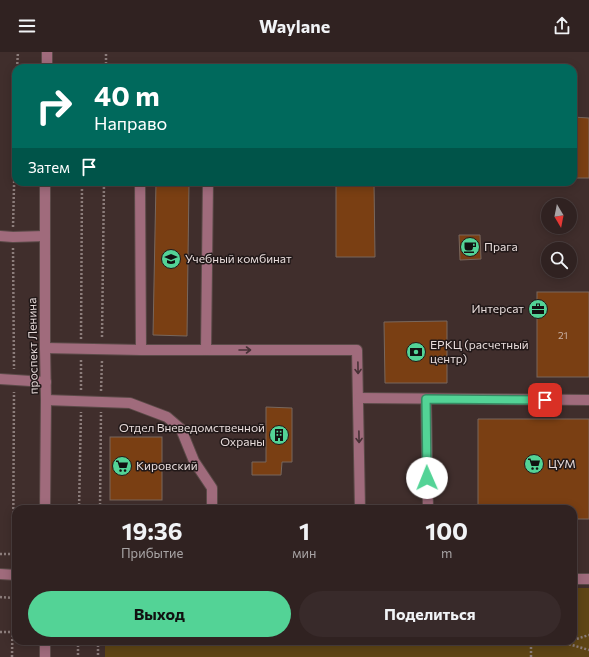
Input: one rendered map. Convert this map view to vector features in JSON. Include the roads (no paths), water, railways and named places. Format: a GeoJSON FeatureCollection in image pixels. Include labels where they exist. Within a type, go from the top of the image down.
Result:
{"type":"FeatureCollection","features":[{"type":"Feature","properties":{"kind":"street"},"geometry":{"type":"LineString","coordinates":[[47,52],[47,64]]}},
{"type":"Feature","properties":{"kind":"street","name":"проспект Ленина"},"geometry":{"type":"LineString","coordinates":[[45,186],[45,505]]}},
{"type":"Feature","properties":{"kind":"street"},"geometry":{"type":"LineString","coordinates":[[140,186],[141,350]]}},
{"type":"Feature","properties":{"kind":"street"},"geometry":{"type":"LineString","coordinates":[[206,350],[208,186]]}},
{"type":"Feature","properties":{"kind":"street"},"geometry":{"type":"LineString","coordinates":[[0,236],[13,238],[45,236]]}},
{"type":"Feature","properties":{"kind":"street"},"geometry":{"type":"LineString","coordinates":[[45,348],[141,350],[358,350],[360,505]]}},
{"type":"Feature","properties":{"kind":"street"},"geometry":{"type":"LineString","coordinates":[[0,380],[46,382]]}},
{"type":"Feature","properties":{"kind":"street"},"geometry":{"type":"LineString","coordinates":[[359,398],[589,400]]}},
{"type":"Feature","properties":{"kind":"street"},"geometry":{"type":"LineString","coordinates":[[426,399],[428,505]]}},
{"type":"Feature","properties":{"kind":"street"},"geometry":{"type":"LineString","coordinates":[[46,400],[130,403],[167,417],[181,429],[194,461],[212,488],[212,505]]}},
{"type":"Feature","properties":{"kind":"street"},"geometry":{"type":"LineString","coordinates":[[0,574],[12,575]]}},
{"type":"Feature","properties":{"kind":"street"},"geometry":{"type":"LineString","coordinates":[[577,579],[589,579]]}},
{"type":"Feature","properties":{"kind":"street"},"geometry":{"type":"LineString","coordinates":[[45,645],[45,657]]}},
{"type":"Feature","properties":{"kind":"place","name":"Прага"},"geometry":{"type":"Point","coordinates":[470,247]}},
{"type":"Feature","properties":{"kind":"place","name":"Учебный комбинат"},"geometry":{"type":"Point","coordinates":[171,259]}},
{"type":"Feature","properties":{"kind":"place","name":"Интерсат"},"geometry":{"type":"Point","coordinates":[538,309]}},
{"type":"Feature","properties":{"kind":"place","name":"ЕРКЦ (расчетный центр)"},"geometry":{"type":"Point","coordinates":[416,352]}},
{"type":"Feature","properties":{"kind":"place","name":"Отдел Вневедомственной Охраны"},"geometry":{"type":"Point","coordinates":[279,435]}},
{"type":"Feature","properties":{"kind":"place","name":"ЦУМ"},"geometry":{"type":"Point","coordinates":[534,464]}},
{"type":"Feature","properties":{"kind":"place","name":"Кировский"},"geometry":{"type":"Point","coordinates":[122,466]}}]}
